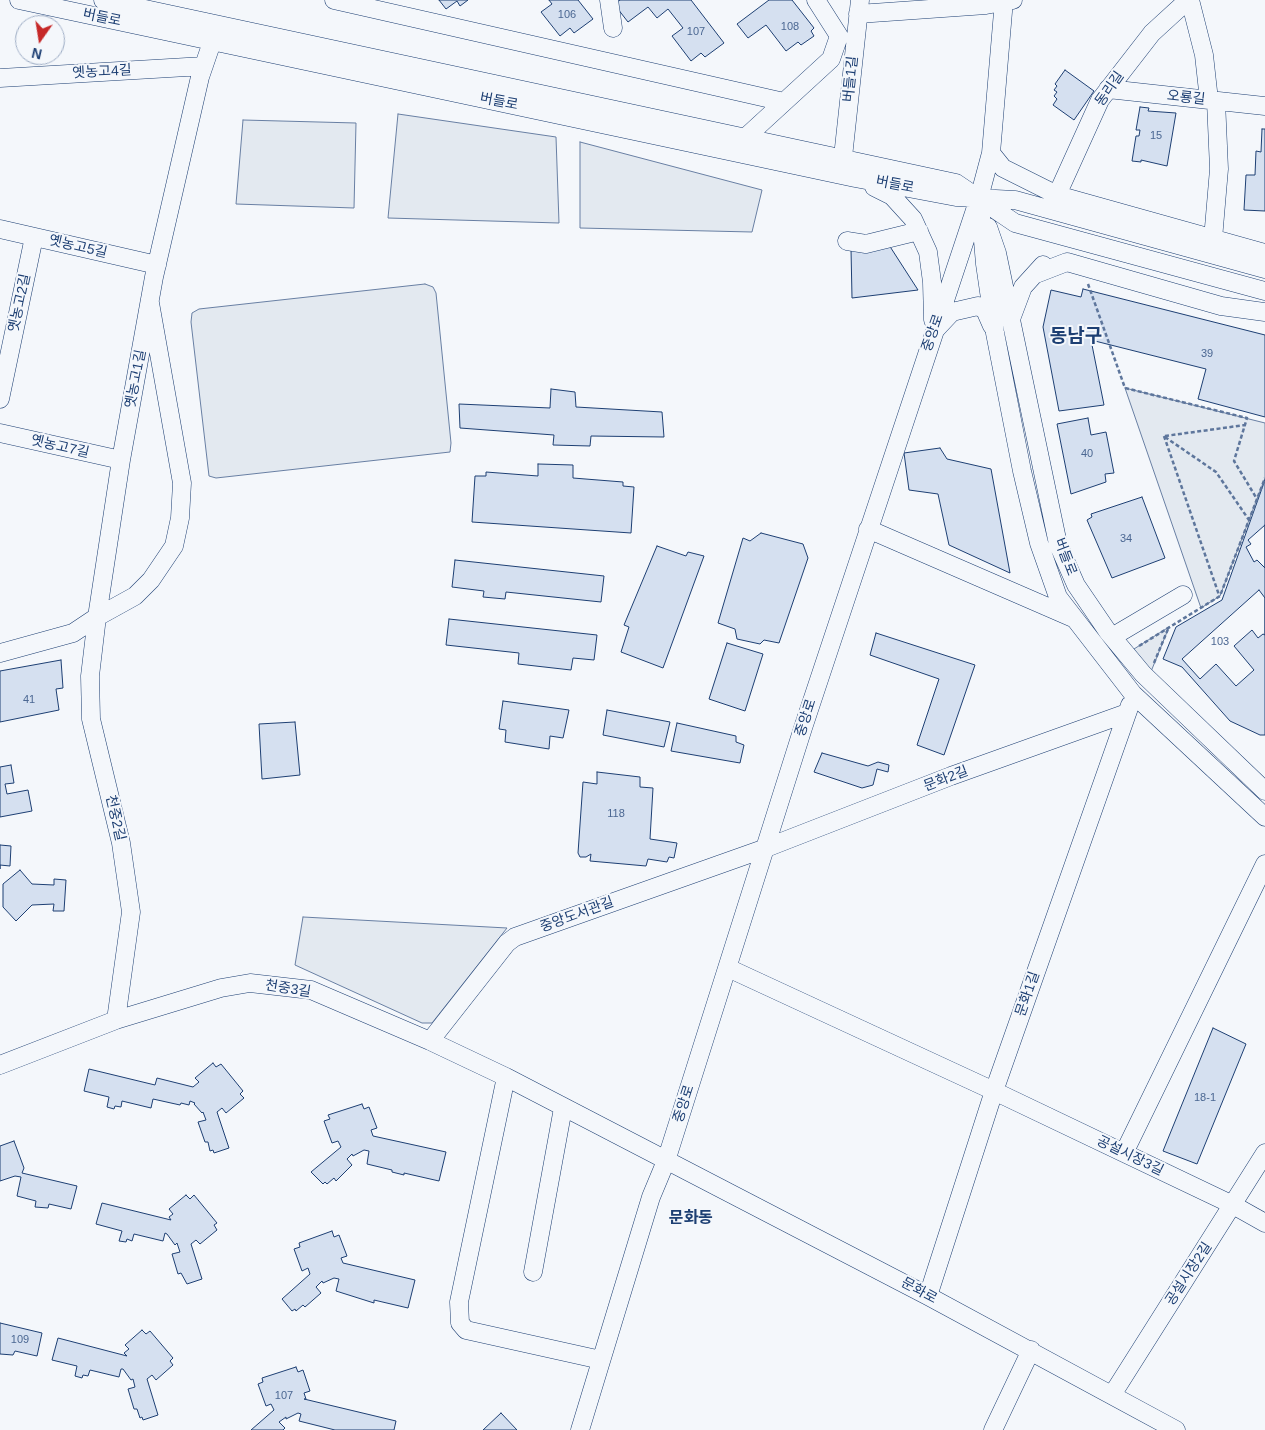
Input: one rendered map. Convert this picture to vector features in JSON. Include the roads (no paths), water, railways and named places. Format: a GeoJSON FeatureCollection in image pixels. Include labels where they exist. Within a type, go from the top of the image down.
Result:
{"type":"FeatureCollection","features":[{"type":"Feature","properties":{"kind":"street","name":"버들로"},"geometry":{"type":"LineString","coordinates":[[19,0],[855,178],[956,197],[979,198]]}},
{"type":"Feature","properties":{"kind":"street","name":"버들로"},"geometry":{"type":"LineString","coordinates":[[104,0],[843,157],[956,183],[979,198],[998,254],[1058,544],[1076,585],[1112,637],[1148,679],[1265,791]]}},
{"type":"Feature","properties":{"kind":"street"},"geometry":{"type":"LineString","coordinates":[[334,0],[784,102]]}},
{"type":"Feature","properties":{"kind":"street"},"geometry":{"type":"LineString","coordinates":[[609,0],[613,28]]}},
{"type":"Feature","properties":{"kind":"street"},"geometry":{"type":"LineString","coordinates":[[746,137],[832,59],[839,36],[816,0]]}},
{"type":"Feature","properties":{"kind":"street"},"geometry":{"type":"LineString","coordinates":[[1189,0],[1204,56],[1212,100],[1219,169],[1213,239]]}},
{"type":"Feature","properties":{"kind":"street","name":"동리길"},"geometry":{"type":"LineString","coordinates":[[1057,195],[1087,124],[1108,89],[1152,33],[1189,0]]}},
{"type":"Feature","properties":{"kind":"street"},"geometry":{"type":"LineString","coordinates":[[859,7],[986,5],[1007,1]]}},
{"type":"Feature","properties":{"kind":"street","name":"중앙로"},"geometry":{"type":"LineString","coordinates":[[580,1430],[651,1197],[666,1161],[868,529],[979,198],[991,153],[1007,1]]}},
{"type":"Feature","properties":{"kind":"street","name":"버들1길"},"geometry":{"type":"LineString","coordinates":[[843,157],[859,7]]}},
{"type":"Feature","properties":{"kind":"street","name":"옛농고1길"},"geometry":{"type":"LineString","coordinates":[[97,617],[121,460],[157,265],[204,66],[212,42]]}},
{"type":"Feature","properties":{"kind":"street","name":"옛농고4길"},"geometry":{"type":"LineString","coordinates":[[0,78],[204,66]]}},
{"type":"Feature","properties":{"kind":"street","name":"오룡길"},"geometry":{"type":"LineString","coordinates":[[1108,89],[1265,106]]}},
{"type":"Feature","properties":{"kind":"street"},"geometry":{"type":"LineString","coordinates":[[991,153],[1003,168],[1057,195],[1265,253]]}},
{"type":"Feature","properties":{"kind":"street"},"geometry":{"type":"LineString","coordinates":[[855,178],[892,196],[913,219],[929,260],[934,332]]}},
{"type":"Feature","properties":{"kind":"street","name":"버들로"},"geometry":{"type":"LineString","coordinates":[[979,198],[985,264],[995,333],[1022,471],[1039,544],[1058,597],[1133,694],[1265,817]]}},
{"type":"Feature","properties":{"kind":"street"},"geometry":{"type":"LineString","coordinates":[[979,198],[1015,222],[1265,291]]}},
{"type":"Feature","properties":{"kind":"street"},"geometry":{"type":"LineString","coordinates":[[979,198],[1015,200],[1265,269]]}},
{"type":"Feature","properties":{"kind":"street","name":"옛농고5길"},"geometry":{"type":"LineString","coordinates":[[0,230],[157,265]]}},
{"type":"Feature","properties":{"kind":"street"},"geometry":{"type":"LineString","coordinates":[[846,241],[866,244],[919,231]]}},
{"type":"Feature","properties":{"kind":"street","name":"옛농고2길"},"geometry":{"type":"LineString","coordinates":[[0,399],[7,330],[34,237]]}},
{"type":"Feature","properties":{"kind":"street"},"geometry":{"type":"LineString","coordinates":[[1011,320],[1023,287],[1046,261],[1066,253],[1127,254]]}},
{"type":"Feature","properties":{"kind":"street"},"geometry":{"type":"LineString","coordinates":[[1036,274],[1067,262],[1221,306],[1265,312]]}},
{"type":"Feature","properties":{"kind":"street"},"geometry":{"type":"LineString","coordinates":[[0,653],[73,633],[135,596],[151,580],[174,546],[180,518],[182,483],[150,303]]}},
{"type":"Feature","properties":{"kind":"street"},"geometry":{"type":"LineString","coordinates":[[934,332],[952,312],[978,306],[985,310],[995,333]]}},
{"type":"Feature","properties":{"kind":"street","name":"옛농고7길"},"geometry":{"type":"LineString","coordinates":[[0,433],[121,460]]}},
{"type":"Feature","properties":{"kind":"street","name":"버들로"},"geometry":{"type":"LineString","coordinates":[[868,529],[1075,619]]}},
{"type":"Feature","properties":{"kind":"street"},"geometry":{"type":"LineString","coordinates":[[1112,637],[1183,595]]}},
{"type":"Feature","properties":{"kind":"street","name":"천중2길"},"geometry":{"type":"LineString","coordinates":[[97,617],[90,676],[89,705],[120,843],[130,912],[116,1020]]}},
{"type":"Feature","properties":{"kind":"street","name":"문화1길"},"geometry":{"type":"LineString","coordinates":[[928,1296],[994,1091],[1133,694]]}},
{"type":"Feature","properties":{"kind":"street","name":"문화2길"},"geometry":{"type":"LineString","coordinates":[[766,848],[951,776],[1127,713]]}},
{"type":"Feature","properties":{"kind":"street","name":"중앙도서관길"},"geometry":{"type":"LineString","coordinates":[[430,1041],[507,942],[515,937],[766,848]]}},
{"type":"Feature","properties":{"kind":"street"},"geometry":{"type":"LineString","coordinates":[[1124,1153],[1265,864]]}},
{"type":"Feature","properties":{"kind":"street","name":"공설시장3길"},"geometry":{"type":"LineString","coordinates":[[728,968],[994,1091],[1265,1222]]}},
{"type":"Feature","properties":{"kind":"street","name":"천중3길"},"geometry":{"type":"LineString","coordinates":[[0,1065],[116,1020],[221,988],[250,983],[311,990],[430,1041],[506,1077],[666,1161]]}},
{"type":"Feature","properties":{"kind":"street"},"geometry":{"type":"LineString","coordinates":[[506,1077],[459,1302],[460,1323],[466,1330],[602,1360]]}},
{"type":"Feature","properties":{"kind":"street"},"geometry":{"type":"LineString","coordinates":[[533,1272],[563,1108]]}},
{"type":"Feature","properties":{"kind":"street","name":"공설시장2길"},"geometry":{"type":"LineString","coordinates":[[1112,1395],[1265,1153]]}},
{"type":"Feature","properties":{"kind":"street","name":"문화로"},"geometry":{"type":"LineString","coordinates":[[666,1161],[1031,1350],[1171,1429]]}},
{"type":"Feature","properties":{"kind":"street"},"geometry":{"type":"LineString","coordinates":[[994,1430],[1031,1350]]}},
{"type":"Feature","properties":{"kind":"district","name":"동남구"},"geometry":{"type":"Point","coordinates":[1076,337]}},
{"type":"Feature","properties":{"kind":"district","name":"문화동"},"geometry":{"type":"Point","coordinates":[691,1219]}}]}
